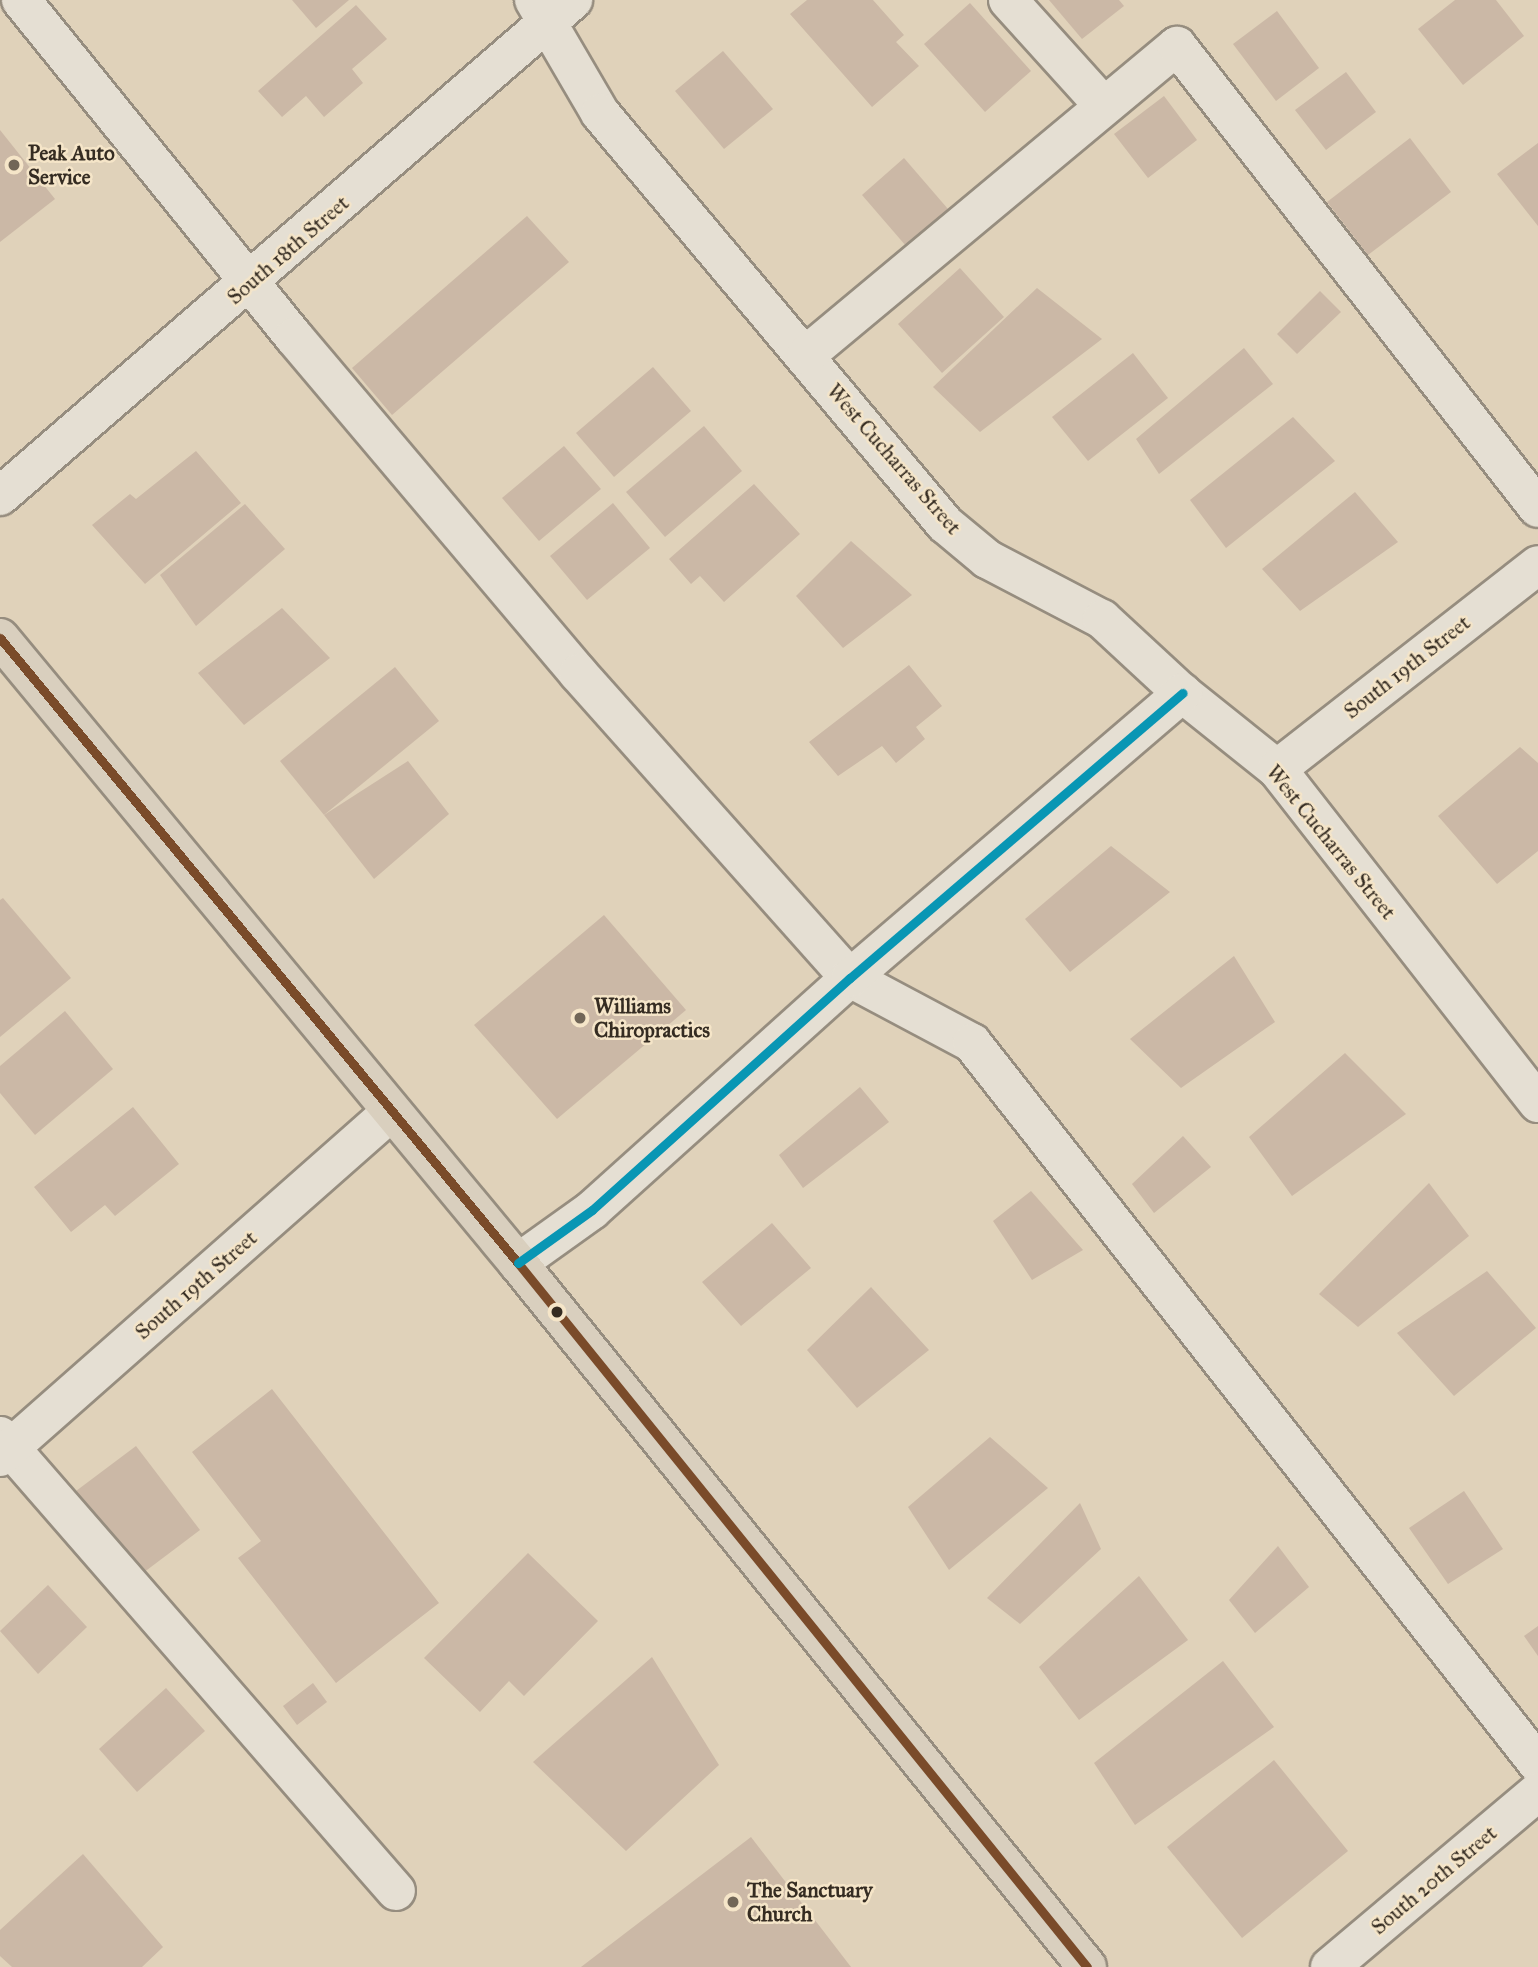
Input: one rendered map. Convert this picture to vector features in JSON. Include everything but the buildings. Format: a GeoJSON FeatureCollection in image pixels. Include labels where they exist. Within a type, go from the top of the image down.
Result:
{"type":"FeatureCollection","features":[{"type":"Feature","properties":{"kind":"main road"},"geometry":{"type":"LineString","coordinates":[[0,638],[518,1263],[1087,1967]]}},
{"type":"Feature","properties":{"kind":"street"},"geometry":{"type":"LineString","coordinates":[[21,0],[578,673],[850,978],[972,1043],[1538,1764]]}},
{"type":"Feature","properties":{"kind":"street"},"geometry":{"type":"LineString","coordinates":[[1008,0],[1102,104]]}},
{"type":"Feature","properties":{"kind":"street","name":"South 18th Street"},"geometry":{"type":"LineString","coordinates":[[0,496],[252,282],[551,8]]}},
{"type":"Feature","properties":{"kind":"street","name":"West Cucharras Street"},"geometry":{"type":"LineString","coordinates":[[551,8],[600,113],[806,355],[945,524],[987,559],[1102,618],[1182,693],[1277,769],[1538,1103]]}},
{"type":"Feature","properties":{"kind":"street"},"geometry":{"type":"LineString","coordinates":[[806,355],[1102,104],[1177,46],[1538,508]]}},
{"type":"Feature","properties":{"kind":"street","name":"South 19th Street"},"geometry":{"type":"LineString","coordinates":[[1277,769],[1538,565]]}},
{"type":"Feature","properties":{"kind":"street"},"geometry":{"type":"LineString","coordinates":[[518,1263],[592,1210],[850,978],[1182,693]]}},
{"type":"Feature","properties":{"kind":"street","name":"South 19th Street"},"geometry":{"type":"LineString","coordinates":[[3,1447],[391,1112]]}},
{"type":"Feature","properties":{"kind":"street"},"geometry":{"type":"LineString","coordinates":[[3,1447],[396,1891]]}},
{"type":"Feature","properties":{"kind":"street","name":"South 20th Street"},"geometry":{"type":"LineString","coordinates":[[1330,1967],[1538,1792]]}},
{"type":"Feature","properties":{"kind":"transit line"},"geometry":{"type":"LineString","coordinates":[[0,638],[518,1263],[1087,1967]]}},
{"type":"Feature","properties":{"kind":"transit line"},"geometry":{"type":"LineString","coordinates":[[518,1263],[592,1210],[850,978],[1182,693]]}},
{"type":"Feature","properties":{"kind":"place","name":"Peak Auto Service"},"geometry":{"type":"Point","coordinates":[14,165]}},
{"type":"Feature","properties":{"kind":"place","name":"Williams Chiropractics"},"geometry":{"type":"Point","coordinates":[580,1018]}},
{"type":"Feature","properties":{"kind":"place","name":"The Sanctuary Church"},"geometry":{"type":"Point","coordinates":[733,1902]}}]}
